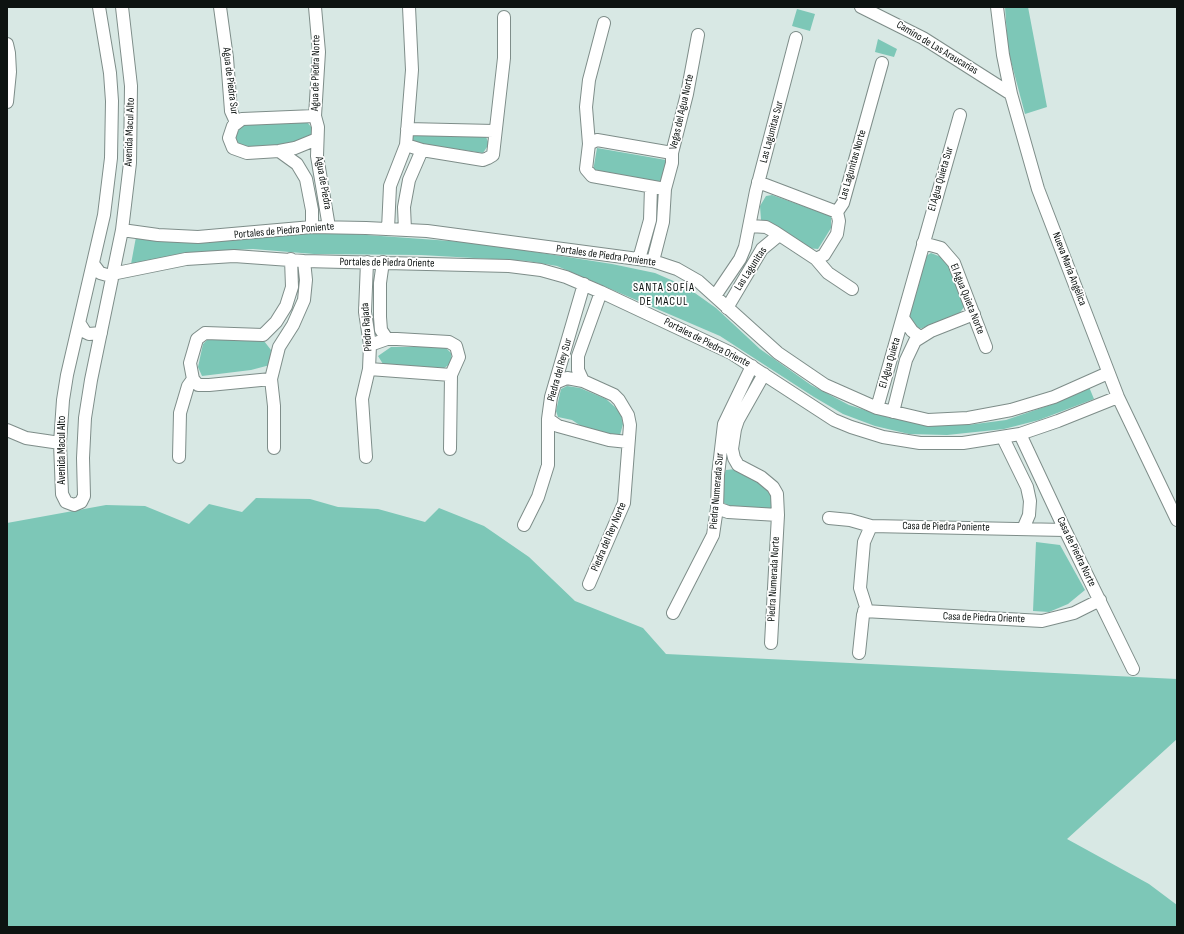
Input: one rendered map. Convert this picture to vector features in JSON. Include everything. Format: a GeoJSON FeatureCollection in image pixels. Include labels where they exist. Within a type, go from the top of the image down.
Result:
{"type":"FeatureCollection","features":[{"type":"Feature","properties":{"kind":"street","name":"Avenida Macul Alto"},"geometry":{"type":"LineString","coordinates":[[99,7],[110,73],[112,101],[111,158],[104,215],[94,265],[67,375],[60,443],[62,494],[66,502],[70,504],[77,504],[84,496],[83,458],[85,418],[122,230],[130,163],[131,86],[122,7]]}},
{"type":"Feature","properties":{"kind":"street","name":"Agua de Piedra Sur"},"geometry":{"type":"LineString","coordinates":[[220,7],[228,58],[231,111],[236,122],[231,129],[229,138],[232,146],[236,150],[247,153],[278,151]]}},
{"type":"Feature","properties":{"kind":"street","name":"Agua de Piedra Norte"},"geometry":{"type":"LineString","coordinates":[[315,7],[319,52],[315,116],[318,128],[317,139]]}},
{"type":"Feature","properties":{"kind":"street"},"geometry":{"type":"LineString","coordinates":[[388,229],[390,186],[406,145],[412,70],[409,7]]}},
{"type":"Feature","properties":{"kind":"street","name":"Camino de Las Araucarias"},"geometry":{"type":"LineString","coordinates":[[860,7],[923,38],[1011,94]]}},
{"type":"Feature","properties":{"kind":"street","name":"Nueva María Angélica"},"geometry":{"type":"LineString","coordinates":[[997,7],[1003,55],[1011,94],[1038,189],[1118,397],[1177,520]]}},
{"type":"Feature","properties":{"kind":"street"},"geometry":{"type":"LineString","coordinates":[[406,145],[422,150],[483,160],[492,154],[494,149],[494,131],[504,58],[504,17]]}},
{"type":"Feature","properties":{"kind":"street"},"geometry":{"type":"LineString","coordinates":[[604,23],[588,87],[586,107],[589,144],[586,169],[592,176],[665,189]]}},
{"type":"Feature","properties":{"kind":"street","name":"Vegas del Agua Norte"},"geometry":{"type":"LineString","coordinates":[[653,261],[663,222],[665,189],[672,163],[672,153],[687,94],[698,35]]}},
{"type":"Feature","properties":{"kind":"street","name":"Las Lagunitas Sur"},"geometry":{"type":"LineString","coordinates":[[750,226],[758,182],[796,38]]}},
{"type":"Feature","properties":{"kind":"street"},"geometry":{"type":"LineString","coordinates":[[7,44],[10,72],[7,102]]}},
{"type":"Feature","properties":{"kind":"street","name":"Las Lagunitas Norte"},"geometry":{"type":"LineString","coordinates":[[816,259],[824,255],[837,234],[839,221],[837,212],[843,203],[882,63]]}},
{"type":"Feature","properties":{"kind":"street"},"geometry":{"type":"LineString","coordinates":[[236,122],[247,118],[315,116]]}},
{"type":"Feature","properties":{"kind":"street","name":"El Agua Quieta Sur"},"geometry":{"type":"LineString","coordinates":[[923,243],[960,116]]}},
{"type":"Feature","properties":{"kind":"street"},"geometry":{"type":"LineString","coordinates":[[407,129],[494,131]]}},
{"type":"Feature","properties":{"kind":"street"},"geometry":{"type":"LineString","coordinates":[[278,151],[306,145],[317,139]]}},
{"type":"Feature","properties":{"kind":"street","name":"Agua de Piedra"},"geometry":{"type":"LineString","coordinates":[[317,139],[318,170],[326,200],[330,227]]}},
{"type":"Feature","properties":{"kind":"street"},"geometry":{"type":"LineString","coordinates":[[589,144],[597,140],[672,153]]}},
{"type":"Feature","properties":{"kind":"street"},"geometry":{"type":"LineString","coordinates":[[405,230],[404,207],[409,180],[422,150]]}},
{"type":"Feature","properties":{"kind":"street","name":"Agua de Piedra"},"geometry":{"type":"LineString","coordinates":[[278,151],[297,164],[306,179],[312,210],[312,227]]}},
{"type":"Feature","properties":{"kind":"street"},"geometry":{"type":"LineString","coordinates":[[111,158],[118,155],[126,156],[130,163]]}},
{"type":"Feature","properties":{"kind":"street"},"geometry":{"type":"LineString","coordinates":[[758,182],[837,212]]}},
{"type":"Feature","properties":{"kind":"street"},"geometry":{"type":"LineString","coordinates":[[639,259],[650,220],[651,187]]}},
{"type":"Feature","properties":{"kind":"street"},"geometry":{"type":"LineString","coordinates":[[750,226],[766,228],[779,235],[816,259],[828,273],[852,289]]}},
{"type":"Feature","properties":{"kind":"street","name":"Las Lagunitas"},"geometry":{"type":"LineString","coordinates":[[715,296],[740,259],[750,226]]}},
{"type":"Feature","properties":{"kind":"street","name":"Portales de Piedra Poniente"},"geometry":{"type":"LineString","coordinates":[[122,230],[158,235],[198,237],[312,227],[388,229],[462,236],[653,261],[677,269],[689,275],[715,296],[762,340],[825,385],[877,408],[928,420],[950,420],[981,416],[1042,402],[1108,373]]}},
{"type":"Feature","properties":{"kind":"street","name":"Las Lagunitas"},"geometry":{"type":"LineString","coordinates":[[727,308],[762,249],[779,235]]}},
{"type":"Feature","properties":{"kind":"street","name":"El Agua Quieta Norte"},"geometry":{"type":"LineString","coordinates":[[923,243],[941,248],[950,257],[958,270],[986,347]]}},
{"type":"Feature","properties":{"kind":"street","name":"El Agua Quieta"},"geometry":{"type":"LineString","coordinates":[[877,408],[923,243]]}},
{"type":"Feature","properties":{"kind":"street","name":"Portales de Piedra Oriente"},"geometry":{"type":"LineString","coordinates":[[114,273],[210,257],[234,256],[304,261],[382,262],[527,268],[553,273],[584,284],[731,353],[834,420],[883,437],[939,444],[1003,438],[1020,434],[1058,422],[1118,397]]}},
{"type":"Feature","properties":{"kind":"street"},"geometry":{"type":"LineString","coordinates":[[263,335],[276,322],[286,306],[292,283],[291,259]]}},
{"type":"Feature","properties":{"kind":"street"},"geometry":{"type":"LineString","coordinates":[[274,448],[274,406],[272,379],[279,347],[293,325],[304,300],[306,280],[304,261]]}},
{"type":"Feature","properties":{"kind":"street","name":"Piedra Rajada"},"geometry":{"type":"LineString","coordinates":[[366,457],[362,399],[369,369],[370,345],[365,312],[367,262]]}},
{"type":"Feature","properties":{"kind":"street"},"geometry":{"type":"LineString","coordinates":[[382,262],[380,283],[380,317],[381,330],[387,339]]}},
{"type":"Feature","properties":{"kind":"street"},"geometry":{"type":"LineString","coordinates":[[94,265],[100,273],[107,275],[114,273]]}},
{"type":"Feature","properties":{"kind":"street","name":"Piedra del Rey Sur"},"geometry":{"type":"LineString","coordinates":[[524,525],[538,497],[548,465],[548,419],[550,402],[584,284]]}},
{"type":"Feature","properties":{"kind":"street"},"geometry":{"type":"LineString","coordinates":[[583,380],[578,370],[578,356],[601,292]]}},
{"type":"Feature","properties":{"kind":"street"},"geometry":{"type":"LineString","coordinates":[[920,337],[931,330],[974,314]]}},
{"type":"Feature","properties":{"kind":"street","name":"El Agua Quieta"},"geometry":{"type":"LineString","coordinates":[[893,412],[909,353],[920,337],[908,326],[903,318]]}},
{"type":"Feature","properties":{"kind":"street"},"geometry":{"type":"LineString","coordinates":[[80,324],[85,332],[89,334],[101,333]]}},
{"type":"Feature","properties":{"kind":"street"},"geometry":{"type":"LineString","coordinates":[[272,379],[209,385],[198,384],[193,379],[190,363],[197,338],[205,333],[263,335],[279,347]]}},
{"type":"Feature","properties":{"kind":"street"},"geometry":{"type":"LineString","coordinates":[[370,345],[387,339],[453,343],[459,351],[459,357],[452,375],[450,449]]}},
{"type":"Feature","properties":{"kind":"street","name":"Piedra Numerada Sur"},"geometry":{"type":"LineString","coordinates":[[673,613],[709,546],[713,535],[717,508],[718,475],[724,424],[752,366]]}},
{"type":"Feature","properties":{"kind":"street"},"geometry":{"type":"LineString","coordinates":[[369,369],[452,375]]}},
{"type":"Feature","properties":{"kind":"street"},"geometry":{"type":"LineString","coordinates":[[718,475],[721,469],[726,466],[738,465],[734,458],[732,449],[735,430],[764,374]]}},
{"type":"Feature","properties":{"kind":"street"},"geometry":{"type":"LineString","coordinates":[[555,383],[567,378],[583,380]]}},
{"type":"Feature","properties":{"kind":"street"},"geometry":{"type":"LineString","coordinates":[[179,457],[180,413],[188,386],[193,379]]}},
{"type":"Feature","properties":{"kind":"street","name":"Piedra del Rey Norte"},"geometry":{"type":"LineString","coordinates":[[583,380],[614,396],[624,407],[628,415],[630,425],[624,503],[589,584]]}},
{"type":"Feature","properties":{"kind":"street"},"geometry":{"type":"LineString","coordinates":[[548,419],[558,426],[609,440],[628,442]]}},
{"type":"Feature","properties":{"kind":"street"},"geometry":{"type":"LineString","coordinates":[[7,430],[26,438],[60,443]]}},
{"type":"Feature","properties":{"kind":"street","name":"Casa de Piedra Norte"},"geometry":{"type":"LineString","coordinates":[[1020,434],[1133,669]]}},
{"type":"Feature","properties":{"kind":"street"},"geometry":{"type":"LineString","coordinates":[[1003,438],[1026,487],[1030,501],[1029,515],[1023,529]]}},
{"type":"Feature","properties":{"kind":"street","name":"Piedra Numerada Norte"},"geometry":{"type":"LineString","coordinates":[[738,465],[761,477],[773,487],[777,494],[778,515],[770,643]]}},
{"type":"Feature","properties":{"kind":"street"},"geometry":{"type":"LineString","coordinates":[[717,508],[728,512],[778,515]]}},
{"type":"Feature","properties":{"kind":"street","name":"Casa de Piedra Poniente"},"geometry":{"type":"LineString","coordinates":[[829,518],[850,520],[871,526],[1065,530]]}},
{"type":"Feature","properties":{"kind":"street"},"geometry":{"type":"LineString","coordinates":[[859,653],[864,611],[866,607],[860,588],[864,542],[871,526]]}},
{"type":"Feature","properties":{"kind":"street","name":"Casa de Piedra Oriente"},"geometry":{"type":"LineString","coordinates":[[864,611],[1042,621],[1074,613],[1100,600]]}},
{"type":"Feature","properties":{"kind":"green space"},"geometry":{"type":"Polygon","coordinates":[[[1005,7],[1028,7],[1047,107],[1025,114],[1008,50],[1005,7]]]}},
{"type":"Feature","properties":{"kind":"green space"},"geometry":{"type":"Polygon","coordinates":[[[797,9],[815,14],[810,31],[792,26],[797,9]]]}},
{"type":"Feature","properties":{"kind":"green space"},"geometry":{"type":"Polygon","coordinates":[[[878,39],[897,49],[894,57],[875,52],[878,39]]]}},
{"type":"Feature","properties":{"kind":"green space"},"geometry":{"type":"Polygon","coordinates":[[[307,122],[312,128],[313,135],[298,143],[247,148],[236,143],[235,133],[241,124],[307,122]]]}},
{"type":"Feature","properties":{"kind":"green space"},"geometry":{"type":"Polygon","coordinates":[[[412,134],[486,137],[489,144],[483,153],[423,144],[412,141],[412,134]]]}},
{"type":"Feature","properties":{"kind":"green space"},"geometry":{"type":"Polygon","coordinates":[[[597,148],[666,160],[662,183],[593,171],[597,148]]]}},
{"type":"Feature","properties":{"kind":"green space"},"geometry":{"type":"Polygon","coordinates":[[[772,195],[831,216],[831,228],[818,249],[806,248],[761,220],[760,206],[766,196],[772,195]]]}},
{"type":"Feature","properties":{"kind":"green space"},"geometry":{"type":"Polygon","coordinates":[[[299,234],[353,234],[478,243],[612,264],[655,273],[685,286],[716,308],[760,349],[811,385],[849,405],[890,418],[930,424],[968,425],[1006,420],[1053,404],[1089,387],[1094,399],[1039,420],[1004,429],[947,435],[909,434],[875,426],[843,414],[720,336],[557,266],[527,261],[421,255],[314,254],[253,249],[196,252],[131,264],[136,237],[215,240],[299,234]]]}},
{"type":"Feature","properties":{"kind":"green space"},"geometry":{"type":"Polygon","coordinates":[[[931,253],[941,257],[950,266],[964,303],[964,307],[959,314],[917,330],[911,326],[909,315],[926,256],[931,253]]]}},
{"type":"Feature","properties":{"kind":"green space"},"geometry":{"type":"Polygon","coordinates":[[[209,338],[264,341],[271,350],[270,365],[251,370],[202,376],[198,367],[203,344],[209,338]]]}},
{"type":"Feature","properties":{"kind":"green space"},"geometry":{"type":"Polygon","coordinates":[[[391,347],[445,347],[451,353],[452,363],[444,368],[383,364],[378,356],[391,347]]]}},
{"type":"Feature","properties":{"kind":"green space"},"geometry":{"type":"Polygon","coordinates":[[[567,386],[580,388],[606,399],[615,407],[621,414],[623,424],[620,435],[617,436],[584,428],[572,420],[558,417],[556,411],[561,389],[567,386]]]}},
{"type":"Feature","properties":{"kind":"green space"},"geometry":{"type":"Polygon","coordinates":[[[736,469],[768,488],[773,498],[772,510],[733,509],[723,502],[722,480],[726,470],[736,469]]]}},
{"type":"Feature","properties":{"kind":"green space"},"geometry":{"type":"Polygon","coordinates":[[[256,498],[310,499],[338,507],[378,509],[425,522],[439,508],[484,526],[529,557],[575,601],[643,628],[666,654],[1177,679],[1177,739],[1067,839],[1149,884],[1177,905],[1177,927],[7,927],[7,523],[106,505],[145,506],[189,524],[209,504],[242,512],[256,498]]]}},
{"type":"Feature","properties":{"kind":"green space"},"geometry":{"type":"Polygon","coordinates":[[[1036,542],[1060,545],[1085,590],[1068,604],[1049,612],[1033,611],[1036,542]]]}},
{"type":"Feature","properties":{"kind":"district","name":"SANTA SOFÍA DE MACUL"},"geometry":{"type":"Point","coordinates":[664,295]}}]}
